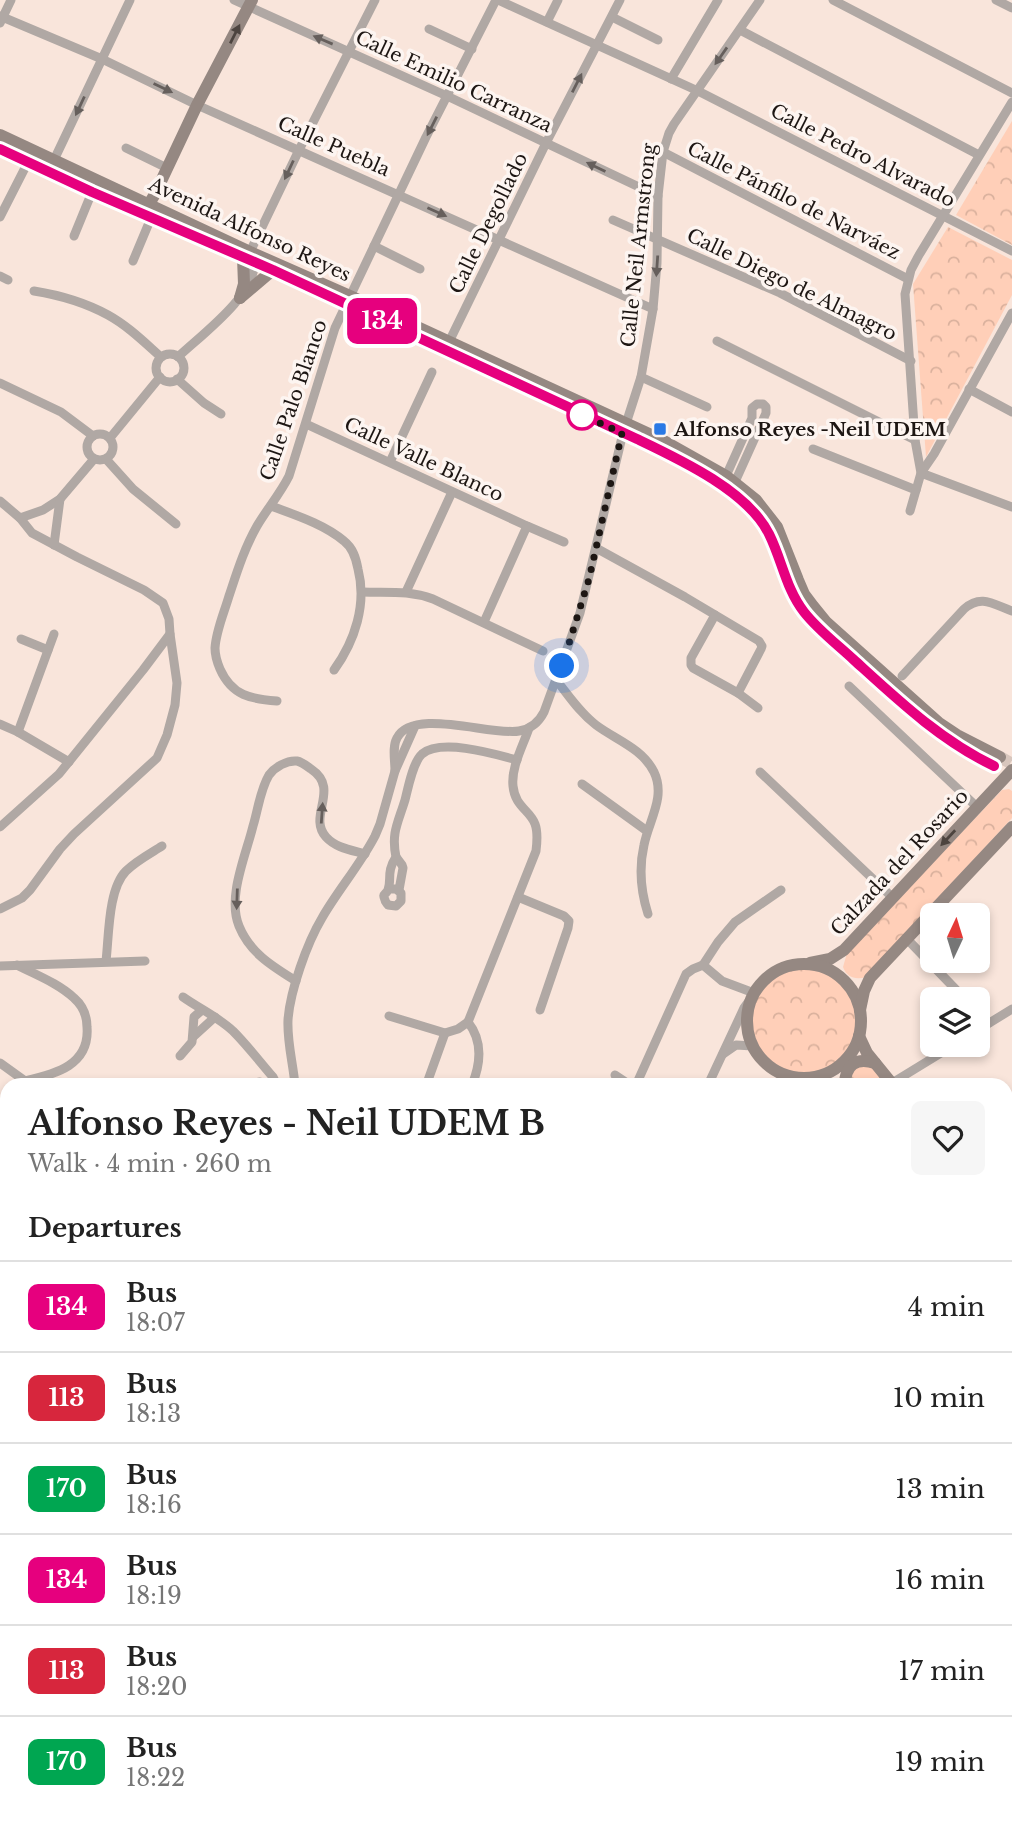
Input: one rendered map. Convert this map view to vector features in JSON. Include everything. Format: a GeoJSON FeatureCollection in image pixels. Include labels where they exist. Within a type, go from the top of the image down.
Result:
{"type":"FeatureCollection","features":[{"type":"Feature","properties":{"kind":"main road"},"geometry":{"type":"LineString","coordinates":[[92,192],[149,204],[250,3]]}},
{"type":"Feature","properties":{"kind":"main road","name":"Avenida Alfonso Reyes"},"geometry":{"type":"LineString","coordinates":[[0,135],[149,204],[273,270],[348,300]]}},
{"type":"Feature","properties":{"kind":"main road","name":"Avenida Alfonso Reyes"},"geometry":{"type":"LineString","coordinates":[[0,149],[151,218],[348,300],[624,428],[681,462],[739,498],[754,512],[768,531],[796,600],[816,625],[931,728],[954,744],[997,761],[939,723],[826,622],[804,594],[777,527],[756,500],[731,479],[662,440],[624,428]]}},
{"type":"Feature","properties":{"kind":"main road"},"geometry":{"type":"LineString","coordinates":[[240,298],[249,257]]}},
{"type":"Feature","properties":{"kind":"main road"},"geometry":{"type":"LineString","coordinates":[[240,298],[273,270]]}},
{"type":"Feature","properties":{"kind":"main road","name":"Calzada del Rosario"},"geometry":{"type":"LineString","coordinates":[[753,995],[766,977],[775,971],[794,964],[830,959],[844,950],[976,807],[1010,777]]}},
{"type":"Feature","properties":{"kind":"main road"},"geometry":{"type":"LineString","coordinates":[[860,1011],[870,978],[1012,827]]}},
{"type":"Feature","properties":{"kind":"main road"},"geometry":{"type":"LineString","coordinates":[[844,950],[839,963],[844,976],[857,982],[870,978]]}},
{"type":"Feature","properties":{"kind":"main road"},"geometry":{"type":"LineString","coordinates":[[805,964],[824,969],[840,979],[853,993],[862,1021],[854,1048],[846,1059],[813,1078]]}},
{"type":"Feature","properties":{"kind":"main road"},"geometry":{"type":"LineString","coordinates":[[753,995],[748,1019],[753,1046],[769,1067],[781,1074],[799,1078]]}},
{"type":"Feature","properties":{"kind":"main road"},"geometry":{"type":"LineString","coordinates":[[859,1036],[864,1048],[887,1078]]}},
{"type":"Feature","properties":{"kind":"main road"},"geometry":{"type":"LineString","coordinates":[[846,1078],[850,1066],[861,1060],[875,1063]]}},
{"type":"Feature","properties":{"kind":"street"},"geometry":{"type":"LineString","coordinates":[[1,19],[11,0]]}},
{"type":"Feature","properties":{"kind":"street"},"geometry":{"type":"LineString","coordinates":[[54,160],[130,0]]}},
{"type":"Feature","properties":{"kind":"street","name":"Calle Emilio Carranza"},"geometry":{"type":"LineString","coordinates":[[234,0],[250,3],[658,197]]}},
{"type":"Feature","properties":{"kind":"street"},"geometry":{"type":"LineString","coordinates":[[249,257],[299,150],[375,0]]}},
{"type":"Feature","properties":{"kind":"street","name":"Calle Pedro Alvarado"},"geometry":{"type":"LineString","coordinates":[[497,0],[698,91],[1012,251]]}},
{"type":"Feature","properties":{"kind":"street","name":"Calle Palo Blanco"},"geometry":{"type":"LineString","coordinates":[[277,701],[252,698],[235,691],[222,673],[216,658],[219,626],[241,557],[258,524],[289,476],[327,349],[348,300],[497,0]]}},
{"type":"Feature","properties":{"kind":"street"},"geometry":{"type":"LineString","coordinates":[[547,23],[558,0]]}},
{"type":"Feature","properties":{"kind":"street","name":"Calle Degollado"},"geometry":{"type":"LineString","coordinates":[[447,346],[546,143],[621,0]]}},
{"type":"Feature","properties":{"kind":"street"},"geometry":{"type":"LineString","coordinates":[[671,79],[718,0]]}},
{"type":"Feature","properties":{"kind":"street","name":"Calle Neil Armstrong"},"geometry":{"type":"LineString","coordinates":[[529,728],[541,718],[557,681],[580,613],[624,428],[641,377],[653,309],[658,197],[663,152],[669,133],[760,0]]}},
{"type":"Feature","properties":{"kind":"street"},"geometry":{"type":"LineString","coordinates":[[833,0],[1012,93]]}},
{"type":"Feature","properties":{"kind":"street"},"geometry":{"type":"LineString","coordinates":[[996,0],[1012,8]]}},
{"type":"Feature","properties":{"kind":"street"},"geometry":{"type":"LineString","coordinates":[[612,17],[658,40]]}},
{"type":"Feature","properties":{"kind":"street","name":"Calle Puebla"},"geometry":{"type":"LineString","coordinates":[[1,19],[102,59],[197,105],[653,309]]}},
{"type":"Feature","properties":{"kind":"street"},"geometry":{"type":"LineString","coordinates":[[429,29],[472,49]]}},
{"type":"Feature","properties":{"kind":"street"},"geometry":{"type":"LineString","coordinates":[[740,30],[979,155]]}},
{"type":"Feature","properties":{"kind":"street"},"geometry":{"type":"LineString","coordinates":[[921,473],[915,440],[905,309],[908,279],[919,255],[1012,102]]}},
{"type":"Feature","properties":{"kind":"street"},"geometry":{"type":"LineString","coordinates":[[126,148],[167,168]]}},
{"type":"Feature","properties":{"kind":"street","name":"Calle Pánfilo de Narváez"},"geometry":{"type":"LineString","coordinates":[[663,152],[908,279]]}},
{"type":"Feature","properties":{"kind":"street"},"geometry":{"type":"LineString","coordinates":[[0,217],[28,162]]}},
{"type":"Feature","properties":{"kind":"street"},"geometry":{"type":"LineString","coordinates":[[74,236],[92,192]]}},
{"type":"Feature","properties":{"kind":"street"},"geometry":{"type":"LineString","coordinates":[[133,261],[151,218]]}},
{"type":"Feature","properties":{"kind":"street","name":"Calle Diego de Almagro"},"geometry":{"type":"LineString","coordinates":[[613,220],[780,293],[911,361]]}},
{"type":"Feature","properties":{"kind":"street"},"geometry":{"type":"LineString","coordinates":[[374,247],[420,269]]}},
{"type":"Feature","properties":{"kind":"street"},"geometry":{"type":"LineString","coordinates":[[34,291],[55,294],[108,315],[132,331],[161,357]]}},
{"type":"Feature","properties":{"kind":"street"},"geometry":{"type":"LineString","coordinates":[[177,356],[240,298]]}},
{"type":"Feature","properties":{"kind":"street"},"geometry":{"type":"LineString","coordinates":[[910,510],[921,473],[969,389],[1008,329],[1012,313]]}},
{"type":"Feature","properties":{"kind":"street"},"geometry":{"type":"LineString","coordinates":[[717,341],[915,440]]}},
{"type":"Feature","properties":{"kind":"street"},"geometry":{"type":"LineString","coordinates":[[169,354],[177,356],[181,360],[183,370],[177,379],[167,381],[160,377],[157,373],[157,361],[169,354]]}},
{"type":"Feature","properties":{"kind":"street"},"geometry":{"type":"LineString","coordinates":[[390,462],[432,372]]}},
{"type":"Feature","properties":{"kind":"street"},"geometry":{"type":"LineString","coordinates":[[110,438],[160,377]]}},
{"type":"Feature","properties":{"kind":"street"},"geometry":{"type":"LineString","coordinates":[[641,377],[707,407]]}},
{"type":"Feature","properties":{"kind":"street"},"geometry":{"type":"LineString","coordinates":[[177,379],[221,414]]}},
{"type":"Feature","properties":{"kind":"street"},"geometry":{"type":"LineString","coordinates":[[0,383],[61,412],[93,436]]}},
{"type":"Feature","properties":{"kind":"street"},"geometry":{"type":"LineString","coordinates":[[969,389],[1012,412]]}},
{"type":"Feature","properties":{"kind":"street"},"geometry":{"type":"LineString","coordinates":[[762,404],[766,407],[766,413],[731,479],[752,418],[752,408],[762,404]]}},
{"type":"Feature","properties":{"kind":"street","name":"Calle Valle Blanco"},"geometry":{"type":"LineString","coordinates":[[306,424],[564,542]]}},
{"type":"Feature","properties":{"kind":"street"},"geometry":{"type":"LineString","coordinates":[[102,434],[110,438],[113,450],[109,457],[94,459],[87,450],[93,436],[102,434]]}},
{"type":"Feature","properties":{"kind":"street"},"geometry":{"type":"LineString","coordinates":[[813,449],[916,490]]}},
{"type":"Feature","properties":{"kind":"street"},"geometry":{"type":"LineString","coordinates":[[20,518],[43,510],[60,499],[94,459]]}},
{"type":"Feature","properties":{"kind":"street"},"geometry":{"type":"LineString","coordinates":[[106,459],[133,489],[176,524]]}},
{"type":"Feature","properties":{"kind":"street"},"geometry":{"type":"LineString","coordinates":[[921,473],[1012,508]]}},
{"type":"Feature","properties":{"kind":"street"},"geometry":{"type":"LineString","coordinates":[[406,592],[453,492]]}},
{"type":"Feature","properties":{"kind":"street"},"geometry":{"type":"LineString","coordinates":[[54,545],[60,499]]}},
{"type":"Feature","properties":{"kind":"street"},"geometry":{"type":"LineString","coordinates":[[0,501],[20,518],[32,533],[157,597],[167,610],[177,683],[167,735],[157,758],[74,834],[22,898],[0,909]]}},
{"type":"Feature","properties":{"kind":"street"},"geometry":{"type":"LineString","coordinates":[[271,506],[314,524],[343,540],[353,551],[362,592],[358,621],[342,659],[334,670]]}},
{"type":"Feature","properties":{"kind":"street"},"geometry":{"type":"LineString","coordinates":[[484,622],[527,526]]}},
{"type":"Feature","properties":{"kind":"street"},"geometry":{"type":"LineString","coordinates":[[596,548],[759,641],[762,646],[738,693]]}},
{"type":"Feature","properties":{"kind":"street"},"geometry":{"type":"LineString","coordinates":[[362,592],[406,592],[433,599],[543,651]]}},
{"type":"Feature","properties":{"kind":"street"},"geometry":{"type":"LineString","coordinates":[[902,676],[964,609],[974,602],[985,601],[1012,611]]}},
{"type":"Feature","properties":{"kind":"street"},"geometry":{"type":"LineString","coordinates":[[715,615],[691,658],[691,665],[758,708]]}},
{"type":"Feature","properties":{"kind":"street"},"geometry":{"type":"LineString","coordinates":[[18,732],[54,634]]}},
{"type":"Feature","properties":{"kind":"street"},"geometry":{"type":"LineString","coordinates":[[0,827],[59,774],[170,634]]}},
{"type":"Feature","properties":{"kind":"street"},"geometry":{"type":"LineString","coordinates":[[21,639],[48,650]]}},
{"type":"Feature","properties":{"kind":"street"},"geometry":{"type":"LineString","coordinates":[[557,681],[583,713],[597,726],[642,755],[653,771],[658,784],[658,799],[647,831],[641,867],[645,904],[649,914]]}},
{"type":"Feature","properties":{"kind":"street"},"geometry":{"type":"LineString","coordinates":[[849,686],[976,807]]}},
{"type":"Feature","properties":{"kind":"street"},"geometry":{"type":"LineString","coordinates":[[294,1078],[288,1023],[296,981],[321,919],[365,854],[380,824],[395,771],[415,726],[431,723],[518,732],[529,728]]}},
{"type":"Feature","properties":{"kind":"street"},"geometry":{"type":"LineString","coordinates":[[0,724],[69,762]]}},
{"type":"Feature","properties":{"kind":"street"},"geometry":{"type":"LineString","coordinates":[[389,1016],[445,1033],[468,1022],[536,851],[535,823],[521,807],[513,789],[517,760],[529,728]]}},
{"type":"Feature","properties":{"kind":"street"},"geometry":{"type":"LineString","coordinates":[[394,890],[401,883],[403,868],[397,858],[393,837],[415,767],[422,754],[438,747],[458,748],[517,760]]}},
{"type":"Feature","properties":{"kind":"street"},"geometry":{"type":"LineString","coordinates":[[296,981],[269,964],[252,949],[237,917],[238,880],[263,791],[274,769],[283,763],[297,761],[317,773],[324,787],[320,817],[323,833],[340,847],[365,854]]}},
{"type":"Feature","properties":{"kind":"street"},"geometry":{"type":"LineString","coordinates":[[760,772],[892,897]]}},
{"type":"Feature","properties":{"kind":"street"},"geometry":{"type":"LineString","coordinates":[[582,784],[647,831]]}},
{"type":"Feature","properties":{"kind":"street"},"geometry":{"type":"LineString","coordinates":[[106,961],[113,898],[118,883],[129,868],[163,846]]}},
{"type":"Feature","properties":{"kind":"street"},"geometry":{"type":"LineString","coordinates":[[639,1078],[686,974],[703,965],[735,922],[781,890]]}},
{"type":"Feature","properties":{"kind":"street"},"geometry":{"type":"LineString","coordinates":[[518,897],[564,916],[569,921],[540,1010]]}},
{"type":"Feature","properties":{"kind":"street"},"geometry":{"type":"LineString","coordinates":[[906,938],[953,987]]}},
{"type":"Feature","properties":{"kind":"street"},"geometry":{"type":"LineString","coordinates":[[0,966],[145,961]]}},
{"type":"Feature","properties":{"kind":"street"},"geometry":{"type":"LineString","coordinates":[[17,965],[77,1000],[87,1021],[86,1046],[80,1056],[71,1065],[41,1078]]}},
{"type":"Feature","properties":{"kind":"street"},"geometry":{"type":"LineString","coordinates":[[703,965],[722,981],[753,995],[744,1008],[711,1078]]}},
{"type":"Feature","properties":{"kind":"street"},"geometry":{"type":"LineString","coordinates":[[183,997],[211,1013],[234,1032],[274,1078]]}},
{"type":"Feature","properties":{"kind":"street"},"geometry":{"type":"LineString","coordinates":[[990,1023],[1012,1009]]}},
{"type":"Feature","properties":{"kind":"street"},"geometry":{"type":"LineString","coordinates":[[180,1056],[192,1042],[194,1017],[202,1010]]}},
{"type":"Feature","properties":{"kind":"street"},"geometry":{"type":"LineString","coordinates":[[193,1037],[215,1017]]}},
{"type":"Feature","properties":{"kind":"street"},"geometry":{"type":"LineString","coordinates":[[468,1022],[474,1030],[479,1049],[474,1078]]}},
{"type":"Feature","properties":{"kind":"street"},"geometry":{"type":"LineString","coordinates":[[429,1078],[445,1033]]}},
{"type":"Feature","properties":{"kind":"street"},"geometry":{"type":"LineString","coordinates":[[722,1055],[736,1045],[753,1046]]}},
{"type":"Feature","properties":{"kind":"street"},"geometry":{"type":"LineString","coordinates":[[902,1078],[935,1057]]}},
{"type":"Feature","properties":{"kind":"street"},"geometry":{"type":"LineString","coordinates":[[0,1063],[20,1078]]}},
{"type":"Feature","properties":{"kind":"street"},"geometry":{"type":"LineString","coordinates":[[615,1075],[620,1078]]}},
{"type":"Feature","properties":{"kind":"green space"},"geometry":{"type":"Polygon","coordinates":[[[1012,121],[1012,245],[956,215],[1012,121]]]}},
{"type":"Feature","properties":{"kind":"green space"},"geometry":{"type":"Polygon","coordinates":[[[948,227],[1012,260],[1012,295],[926,457],[913,284],[948,227]]]}},
{"type":"Feature","properties":{"kind":"green space"},"geometry":{"type":"Polygon","coordinates":[[[1002,790],[1012,791],[1012,818],[934,903],[920,903],[920,918],[866,977],[849,976],[843,967],[847,953],[1002,790]]]}},
{"type":"Feature","properties":{"kind":"green space"},"geometry":{"type":"Polygon","coordinates":[[[804,968],[824,972],[841,984],[853,1001],[857,1021],[853,1041],[841,1058],[824,1070],[804,1074],[784,1070],[767,1058],[755,1041],[751,1021],[755,1001],[767,984],[784,972],[804,968]]]}},
{"type":"Feature","properties":{"kind":"green space"},"geometry":{"type":"Polygon","coordinates":[[[868,1064],[882,1078],[848,1078],[850,1068],[868,1064]]]}},
{"type":"Feature","properties":{"kind":"tunnel"},"geometry":{"type":"LineString","coordinates":[[1000,757],[1012,764]]}},
{"type":"Feature","properties":{"kind":"bus line","name":"134"},"geometry":{"type":"LineString","coordinates":[[0,149],[273,270],[637,439],[713,481],[739,498],[758,517],[768,531],[796,600],[816,625],[916,716],[954,744],[994,766]]}},
{"type":"Feature","properties":{"kind":"place","name":"Alfonso Reyes -Neil UDEM"},"geometry":{"type":"Point","coordinates":[660,429]}},
{"type":"Feature","properties":{"kind":"route"},"geometry":{"type":"LineString","coordinates":[[562,666],[589,579],[622,433],[578,413],[582,415]]}}]}
